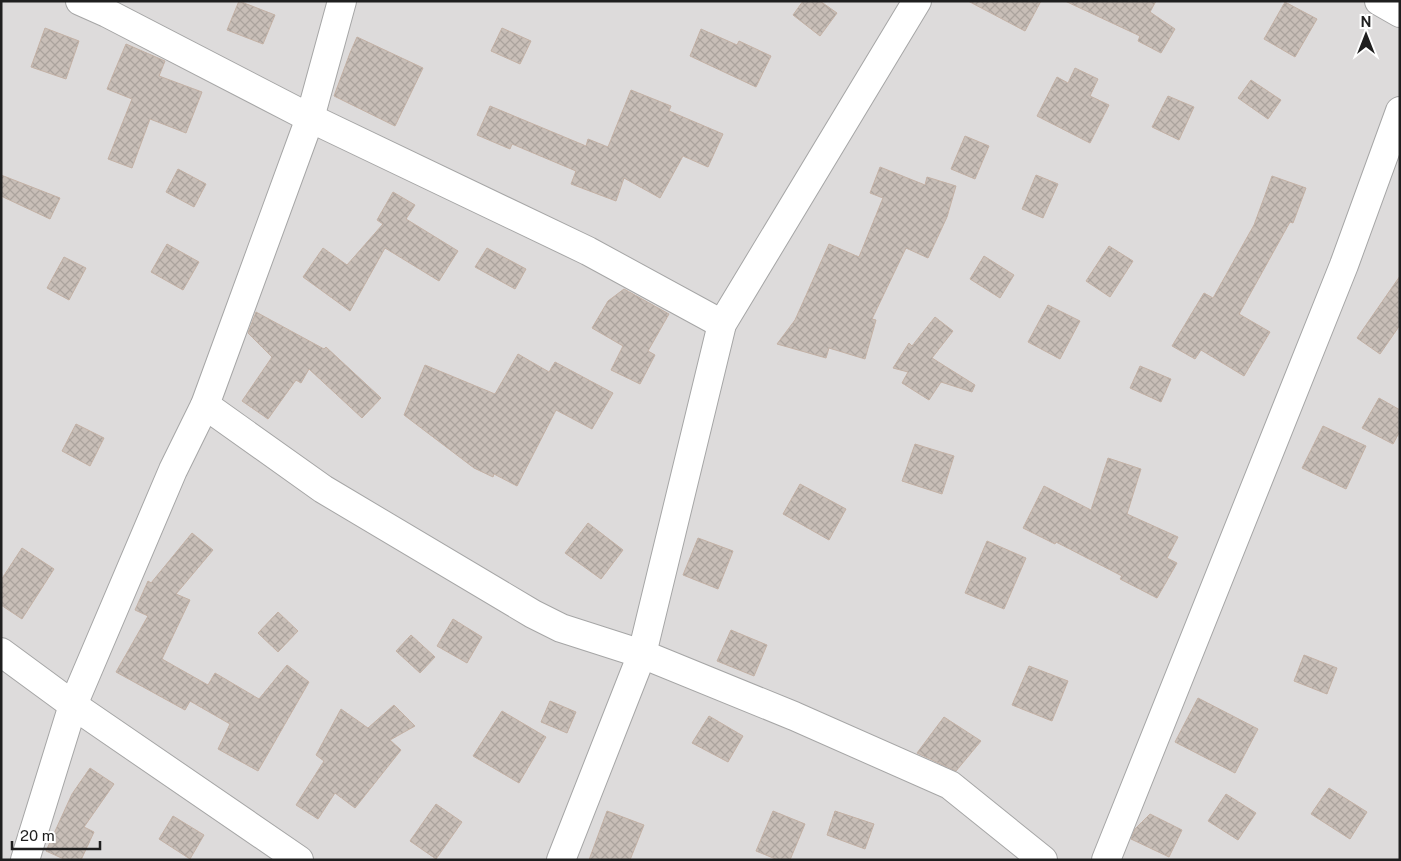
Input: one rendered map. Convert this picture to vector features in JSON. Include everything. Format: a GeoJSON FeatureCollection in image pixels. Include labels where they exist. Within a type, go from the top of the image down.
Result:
{"type":"FeatureCollection","features":[{"type":"Feature","properties":{"kind":"street"},"geometry":{"type":"LineString","coordinates":[[80,1],[107,13],[310,118],[588,251],[722,324]]}},
{"type":"Feature","properties":{"kind":"street"},"geometry":{"type":"LineString","coordinates":[[25,860],[73,704],[173,470],[204,405],[310,118],[342,1]]}},
{"type":"Feature","properties":{"kind":"street"},"geometry":{"type":"LineString","coordinates":[[561,860],[642,654],[722,324],[917,1]]}},
{"type":"Feature","properties":{"kind":"street"},"geometry":{"type":"LineString","coordinates":[[1379,1],[1400,13]]}},
{"type":"Feature","properties":{"kind":"street"},"geometry":{"type":"LineString","coordinates":[[1106,860],[1344,265],[1400,111]]}},
{"type":"Feature","properties":{"kind":"street"},"geometry":{"type":"LineString","coordinates":[[204,405],[323,489],[533,614],[561,628],[642,654],[794,716],[950,785],[1043,860]]}},
{"type":"Feature","properties":{"kind":"street"},"geometry":{"type":"LineString","coordinates":[[1,652],[299,860]]}},
{"type":"Feature","properties":{"kind":"shaded area"},"geometry":{"type":"Polygon","coordinates":[[[1,1],[1400,1],[1400,860],[1,860],[1,1]]]}},
{"type":"Feature","properties":{"kind":"building"},"geometry":{"type":"Polygon","coordinates":[[[239,1],[275,15],[263,44],[227,30],[239,1]]]}},
{"type":"Feature","properties":{"kind":"building"},"geometry":{"type":"Polygon","coordinates":[[[803,1],[820,1],[837,13],[820,36],[793,15],[803,1]]]}},
{"type":"Feature","properties":{"kind":"building"},"geometry":{"type":"Polygon","coordinates":[[[968,1],[1041,1],[1025,31],[968,1]]]}},
{"type":"Feature","properties":{"kind":"building"},"geometry":{"type":"Polygon","coordinates":[[[1065,1],[1156,1],[1150,12],[1175,29],[1161,53],[1138,41],[1140,36],[1065,1]]]}},
{"type":"Feature","properties":{"kind":"building"},"geometry":{"type":"Polygon","coordinates":[[[1285,2],[1317,19],[1295,57],[1264,39],[1285,2]]]}},
{"type":"Feature","properties":{"kind":"building"},"geometry":{"type":"Polygon","coordinates":[[[45,28],[79,41],[66,79],[31,67],[45,28]]]}},
{"type":"Feature","properties":{"kind":"building"},"geometry":{"type":"Polygon","coordinates":[[[502,28],[531,41],[520,64],[491,51],[502,28]]]}},
{"type":"Feature","properties":{"kind":"building"},"geometry":{"type":"Polygon","coordinates":[[[701,29],[737,45],[739,41],[771,56],[756,87],[690,56],[701,29]]]}},
{"type":"Feature","properties":{"kind":"building"},"geometry":{"type":"Polygon","coordinates":[[[357,37],[423,68],[395,126],[334,96],[357,37]]]}},
{"type":"Feature","properties":{"kind":"building"},"geometry":{"type":"Polygon","coordinates":[[[126,44],[165,61],[159,76],[202,92],[186,133],[150,119],[132,168],[108,159],[132,99],[107,89],[126,44]]]}},
{"type":"Feature","properties":{"kind":"building"},"geometry":{"type":"Polygon","coordinates":[[[1075,68],[1098,79],[1090,96],[1109,105],[1090,143],[1037,116],[1057,77],[1068,83],[1075,68]]]}},
{"type":"Feature","properties":{"kind":"building"},"geometry":{"type":"Polygon","coordinates":[[[1251,80],[1281,100],[1268,119],[1238,98],[1251,80]]]}},
{"type":"Feature","properties":{"kind":"building"},"geometry":{"type":"Polygon","coordinates":[[[631,90],[671,106],[669,111],[723,134],[708,167],[683,156],[660,198],[624,178],[616,201],[571,184],[576,171],[512,144],[510,149],[477,135],[490,106],[586,146],[588,139],[608,147],[631,90]]]}},
{"type":"Feature","properties":{"kind":"building"},"geometry":{"type":"Polygon","coordinates":[[[1168,96],[1194,107],[1179,140],[1152,127],[1168,96]]]}},
{"type":"Feature","properties":{"kind":"building"},"geometry":{"type":"Polygon","coordinates":[[[965,136],[989,146],[975,179],[951,169],[965,136]]]}},
{"type":"Feature","properties":{"kind":"building"},"geometry":{"type":"Polygon","coordinates":[[[880,167],[925,185],[927,177],[956,186],[947,217],[928,258],[906,248],[872,319],[876,320],[865,359],[829,348],[826,358],[777,344],[795,320],[829,244],[859,257],[883,198],[870,193],[880,167]]]}},
{"type":"Feature","properties":{"kind":"building"},"geometry":{"type":"Polygon","coordinates":[[[178,169],[206,184],[194,207],[166,192],[178,169]]]}},
{"type":"Feature","properties":{"kind":"building"},"geometry":{"type":"Polygon","coordinates":[[[1,175],[60,198],[50,219],[1,196],[1,175]]]}},
{"type":"Feature","properties":{"kind":"building"},"geometry":{"type":"Polygon","coordinates":[[[1036,175],[1058,184],[1043,218],[1022,209],[1036,175]]]}},
{"type":"Feature","properties":{"kind":"building"},"geometry":{"type":"Polygon","coordinates":[[[1272,176],[1306,188],[1293,223],[1290,222],[1239,314],[1270,332],[1244,376],[1201,350],[1195,359],[1172,346],[1204,293],[1213,298],[1254,225],[1272,176]]]}},
{"type":"Feature","properties":{"kind":"building"},"geometry":{"type":"Polygon","coordinates":[[[393,192],[415,205],[406,219],[458,251],[439,281],[385,248],[350,311],[303,277],[323,248],[347,265],[383,224],[377,220],[393,192]]]}},
{"type":"Feature","properties":{"kind":"building"},"geometry":{"type":"Polygon","coordinates":[[[167,244],[199,262],[183,290],[151,272],[167,244]]]}},
{"type":"Feature","properties":{"kind":"building"},"geometry":{"type":"Polygon","coordinates":[[[1109,246],[1133,261],[1110,297],[1086,281],[1109,246]]]}},
{"type":"Feature","properties":{"kind":"building"},"geometry":{"type":"Polygon","coordinates":[[[487,248],[526,269],[515,289],[475,267],[487,248]]]}},
{"type":"Feature","properties":{"kind":"building"},"geometry":{"type":"Polygon","coordinates":[[[984,256],[1014,275],[1000,298],[970,279],[984,256]]]}},
{"type":"Feature","properties":{"kind":"building"},"geometry":{"type":"Polygon","coordinates":[[[64,257],[86,268],[69,300],[47,288],[64,257]]]}},
{"type":"Feature","properties":{"kind":"building"},"geometry":{"type":"Polygon","coordinates":[[[1400,276],[1400,325],[1380,354],[1357,338],[1400,276]]]}},
{"type":"Feature","properties":{"kind":"building"},"geometry":{"type":"Polygon","coordinates":[[[624,289],[669,314],[648,351],[655,355],[640,384],[611,370],[623,346],[592,328],[608,301],[624,289]]]}},
{"type":"Feature","properties":{"kind":"building"},"geometry":{"type":"Polygon","coordinates":[[[1048,305],[1080,321],[1060,359],[1028,342],[1048,305]]]}},
{"type":"Feature","properties":{"kind":"building"},"geometry":{"type":"Polygon","coordinates":[[[256,312],[324,349],[326,347],[381,398],[362,418],[309,369],[301,383],[296,380],[268,419],[242,401],[272,357],[248,333],[256,312]]]}},
{"type":"Feature","properties":{"kind":"building"},"geometry":{"type":"Polygon","coordinates":[[[935,317],[953,331],[932,358],[975,385],[972,392],[941,382],[929,400],[902,383],[908,372],[893,368],[909,343],[912,346],[935,317]]]}},
{"type":"Feature","properties":{"kind":"building"},"geometry":{"type":"Polygon","coordinates":[[[518,354],[549,372],[555,362],[613,393],[592,429],[556,410],[517,486],[494,474],[493,477],[474,468],[404,415],[425,365],[495,394],[518,354]]]}},
{"type":"Feature","properties":{"kind":"building"},"geometry":{"type":"Polygon","coordinates":[[[1140,366],[1171,379],[1161,402],[1130,388],[1140,366]]]}},
{"type":"Feature","properties":{"kind":"building"},"geometry":{"type":"Polygon","coordinates":[[[1379,398],[1400,410],[1400,431],[1393,444],[1362,428],[1379,398]]]}},
{"type":"Feature","properties":{"kind":"building"},"geometry":{"type":"Polygon","coordinates":[[[76,424],[104,438],[90,466],[62,451],[76,424]]]}},
{"type":"Feature","properties":{"kind":"building"},"geometry":{"type":"Polygon","coordinates":[[[1323,426],[1366,446],[1346,489],[1302,468],[1323,426]]]}},
{"type":"Feature","properties":{"kind":"building"},"geometry":{"type":"Polygon","coordinates":[[[915,444],[954,456],[942,494],[902,481],[915,444]]]}},
{"type":"Feature","properties":{"kind":"building"},"geometry":{"type":"Polygon","coordinates":[[[1108,458],[1141,469],[1127,514],[1178,537],[1167,558],[1177,563],[1157,598],[1120,579],[1122,576],[1056,542],[1055,544],[1023,528],[1044,486],[1091,510],[1108,458]]]}},
{"type":"Feature","properties":{"kind":"building"},"geometry":{"type":"Polygon","coordinates":[[[800,484],[846,509],[829,540],[783,514],[800,484]]]}},
{"type":"Feature","properties":{"kind":"building"},"geometry":{"type":"Polygon","coordinates":[[[588,523],[623,550],[601,579],[565,553],[588,523]]]}},
{"type":"Feature","properties":{"kind":"building"},"geometry":{"type":"Polygon","coordinates":[[[192,533],[213,550],[176,594],[190,600],[162,659],[208,685],[215,673],[259,699],[287,665],[309,682],[258,771],[218,749],[230,724],[190,701],[185,710],[116,672],[148,616],[135,610],[148,581],[151,583],[192,533]]]}},
{"type":"Feature","properties":{"kind":"building"},"geometry":{"type":"Polygon","coordinates":[[[698,538],[733,551],[718,589],[683,575],[698,538]]]}},
{"type":"Feature","properties":{"kind":"building"},"geometry":{"type":"Polygon","coordinates":[[[987,541],[1026,558],[1004,609],[965,593],[987,541]]]}},
{"type":"Feature","properties":{"kind":"building"},"geometry":{"type":"Polygon","coordinates":[[[22,548],[54,569],[22,619],[1,605],[1,580],[22,548]]]}},
{"type":"Feature","properties":{"kind":"building"},"geometry":{"type":"Polygon","coordinates":[[[278,612],[298,631],[278,652],[258,633],[278,612]]]}},
{"type":"Feature","properties":{"kind":"building"},"geometry":{"type":"Polygon","coordinates":[[[453,619],[482,637],[467,663],[437,646],[453,619]]]}},
{"type":"Feature","properties":{"kind":"building"},"geometry":{"type":"Polygon","coordinates":[[[731,630],[767,645],[754,676],[717,661],[731,630]]]}},
{"type":"Feature","properties":{"kind":"building"},"geometry":{"type":"Polygon","coordinates":[[[411,635],[435,657],[420,673],[396,651],[411,635]]]}},
{"type":"Feature","properties":{"kind":"building"},"geometry":{"type":"Polygon","coordinates":[[[1304,655],[1337,668],[1327,694],[1294,681],[1304,655]]]}},
{"type":"Feature","properties":{"kind":"building"},"geometry":{"type":"Polygon","coordinates":[[[1029,666],[1068,681],[1052,721],[1012,705],[1029,666]]]}},
{"type":"Feature","properties":{"kind":"building"},"geometry":{"type":"Polygon","coordinates":[[[1198,698],[1258,729],[1235,773],[1175,742],[1198,698]]]}},
{"type":"Feature","properties":{"kind":"building"},"geometry":{"type":"Polygon","coordinates":[[[550,701],[576,712],[567,733],[541,722],[550,701]]]}},
{"type":"Feature","properties":{"kind":"building"},"geometry":{"type":"Polygon","coordinates":[[[394,705],[415,726],[390,740],[401,750],[355,808],[335,793],[318,819],[296,805],[324,761],[316,755],[341,709],[368,728],[394,705]]]}},
{"type":"Feature","properties":{"kind":"building"},"geometry":{"type":"Polygon","coordinates":[[[502,711],[546,737],[519,783],[473,756],[502,711]]]}},
{"type":"Feature","properties":{"kind":"building"},"geometry":{"type":"Polygon","coordinates":[[[709,716],[743,736],[728,762],[692,743],[709,716]]]}},
{"type":"Feature","properties":{"kind":"building"},"geometry":{"type":"Polygon","coordinates":[[[944,717],[981,741],[956,771],[917,753],[944,717]]]}},
{"type":"Feature","properties":{"kind":"building"},"geometry":{"type":"Polygon","coordinates":[[[90,768],[114,784],[84,827],[94,832],[81,860],[66,860],[46,851],[72,794],[90,768]]]}},
{"type":"Feature","properties":{"kind":"building"},"geometry":{"type":"Polygon","coordinates":[[[1329,788],[1367,812],[1350,839],[1311,814],[1329,788]]]}},
{"type":"Feature","properties":{"kind":"building"},"geometry":{"type":"Polygon","coordinates":[[[1226,794],[1256,813],[1238,840],[1208,821],[1226,794]]]}},
{"type":"Feature","properties":{"kind":"building"},"geometry":{"type":"Polygon","coordinates":[[[436,804],[462,822],[436,859],[410,841],[436,804]]]}},
{"type":"Feature","properties":{"kind":"building"},"geometry":{"type":"Polygon","coordinates":[[[607,811],[644,825],[630,860],[589,860],[607,811]]]}},
{"type":"Feature","properties":{"kind":"building"},"geometry":{"type":"Polygon","coordinates":[[[773,811],[805,824],[790,860],[778,860],[756,851],[773,811]]]}},
{"type":"Feature","properties":{"kind":"building"},"geometry":{"type":"Polygon","coordinates":[[[835,811],[874,824],[865,849],[827,835],[835,811]]]}},
{"type":"Feature","properties":{"kind":"building"},"geometry":{"type":"Polygon","coordinates":[[[1150,814],[1182,830],[1169,857],[1131,839],[1135,829],[1150,814]]]}},
{"type":"Feature","properties":{"kind":"building"},"geometry":{"type":"Polygon","coordinates":[[[173,816],[204,835],[190,859],[159,839],[173,816]]]}}]}
